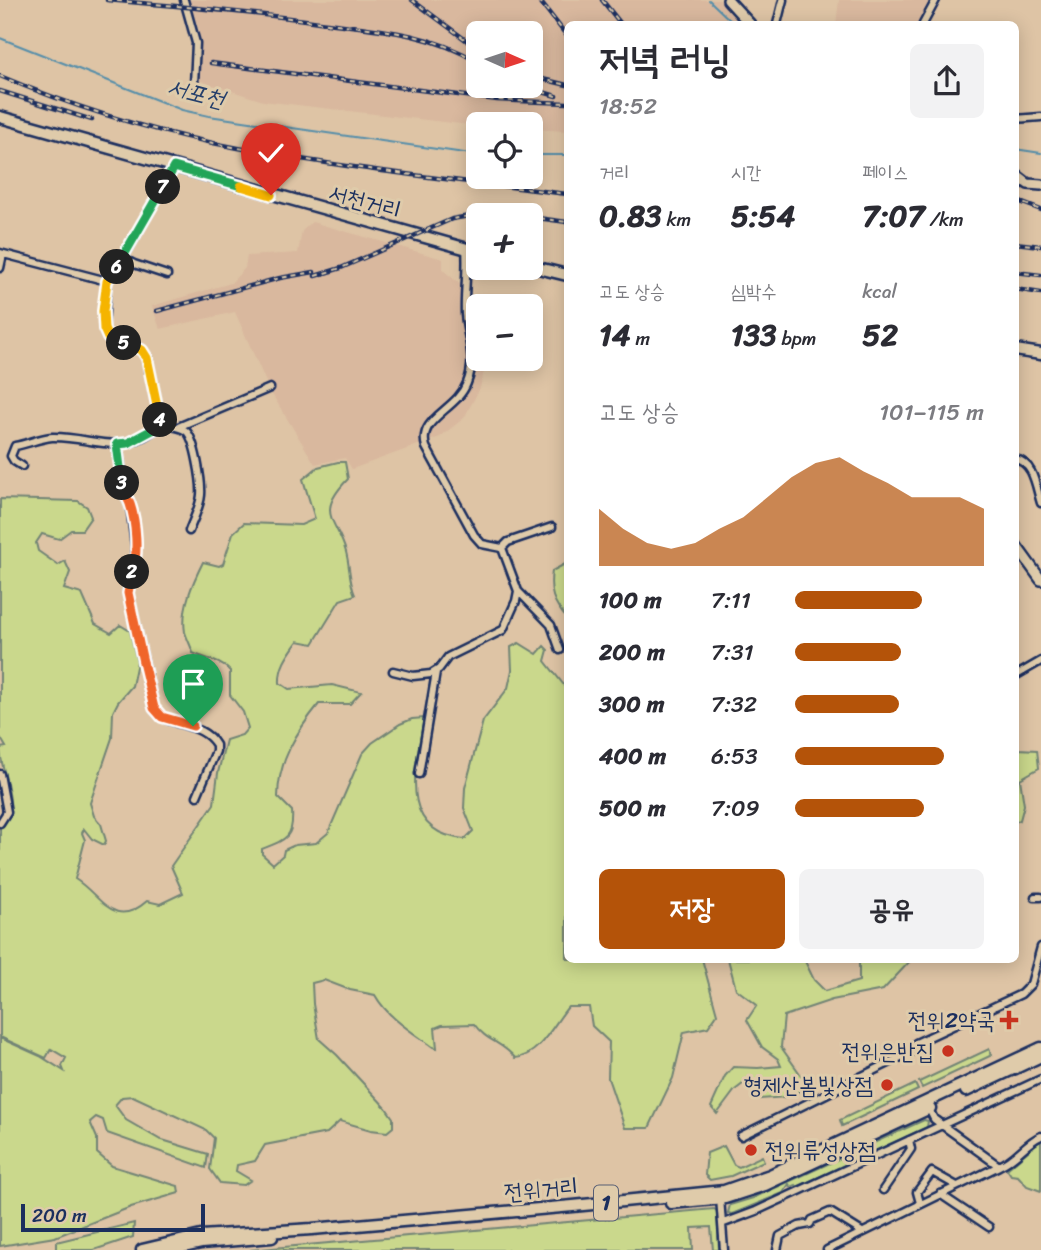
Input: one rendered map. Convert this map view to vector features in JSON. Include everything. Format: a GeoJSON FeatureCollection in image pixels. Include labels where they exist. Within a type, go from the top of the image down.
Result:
{"type":"FeatureCollection","features":[{"type":"Feature","properties":{"kind":"main road","name":"서천거리"},"geometry":{"type":"LineString","coordinates":[[0,117],[466,248]]}},
{"type":"Feature","properties":{"kind":"main road"},"geometry":{"type":"LineString","coordinates":[[543,269],[564,274]]}},
{"type":"Feature","properties":{"kind":"main road"},"geometry":{"type":"LineString","coordinates":[[1019,351],[1041,354]]}},
{"type":"Feature","properties":{"kind":"main road","name":"전위거리"},"geometry":{"type":"LineString","coordinates":[[142,1250],[201,1236],[724,1191],[770,1175],[1041,1048]]}},
{"type":"Feature","properties":{"kind":"main road","name":"전위거리"},"geometry":{"type":"LineString","coordinates":[[169,1250],[201,1243],[720,1198],[765,1185],[1041,1056]]}},
{"type":"Feature","properties":{"kind":"street"},"geometry":{"type":"LineString","coordinates":[[184,0],[196,43],[194,84]]}},
{"type":"Feature","properties":{"kind":"street"},"geometry":{"type":"LineString","coordinates":[[728,0],[747,21]]}},
{"type":"Feature","properties":{"kind":"street"},"geometry":{"type":"LineString","coordinates":[[778,21],[783,0]]}},
{"type":"Feature","properties":{"kind":"street"},"geometry":{"type":"LineString","coordinates":[[925,21],[936,0]]}},
{"type":"Feature","properties":{"kind":"street"},"geometry":{"type":"LineString","coordinates":[[1019,119],[1041,117]]}},
{"type":"Feature","properties":{"kind":"street"},"geometry":{"type":"LineString","coordinates":[[161,424],[147,358],[142,350],[108,338],[104,329],[107,281],[123,258],[174,167]]}},
{"type":"Feature","properties":{"kind":"street"},"geometry":{"type":"LineString","coordinates":[[1019,177],[1028,184],[1041,185]]}},
{"type":"Feature","properties":{"kind":"street"},"geometry":{"type":"LineString","coordinates":[[0,268],[2,253],[107,281]]}},
{"type":"Feature","properties":{"kind":"street"},"geometry":{"type":"LineString","coordinates":[[123,258],[167,275]]}},
{"type":"Feature","properties":{"kind":"street"},"geometry":{"type":"LineString","coordinates":[[467,280],[465,315],[472,351],[467,385],[456,402],[432,421],[423,438],[474,535],[482,544],[502,548]]}},
{"type":"Feature","properties":{"kind":"street"},"geometry":{"type":"LineString","coordinates":[[161,424],[178,427],[270,388]]}},
{"type":"Feature","properties":{"kind":"street"},"geometry":{"type":"LineString","coordinates":[[22,466],[13,461],[11,456],[15,446],[51,437],[110,446],[140,437],[161,424]]}},
{"type":"Feature","properties":{"kind":"street"},"geometry":{"type":"LineString","coordinates":[[178,427],[192,438],[201,491],[189,531]]}},
{"type":"Feature","properties":{"kind":"street"},"geometry":{"type":"LineString","coordinates":[[117,444],[122,490],[130,504],[135,546],[135,564],[129,579],[128,593],[154,708],[162,717],[206,733],[216,745],[197,796]]}},
{"type":"Feature","properties":{"kind":"street"},"geometry":{"type":"LineString","coordinates":[[1019,461],[1025,463],[1032,475],[1041,503]]}},
{"type":"Feature","properties":{"kind":"street"},"geometry":{"type":"LineString","coordinates":[[502,548],[508,542],[552,527]]}},
{"type":"Feature","properties":{"kind":"street"},"geometry":{"type":"LineString","coordinates":[[502,548],[518,591],[551,625],[560,650]]}},
{"type":"Feature","properties":{"kind":"street"},"geometry":{"type":"LineString","coordinates":[[1019,550],[1041,580]]}},
{"type":"Feature","properties":{"kind":"street"},"geometry":{"type":"LineString","coordinates":[[419,774],[436,672],[448,657],[503,630],[518,591]]}},
{"type":"Feature","properties":{"kind":"street"},"geometry":{"type":"LineString","coordinates":[[1019,674],[1041,661]]}},
{"type":"Feature","properties":{"kind":"street"},"geometry":{"type":"LineString","coordinates":[[393,671],[412,676],[436,672]]}},
{"type":"Feature","properties":{"kind":"street"},"geometry":{"type":"LineString","coordinates":[[0,774],[7,812],[0,823]]}},
{"type":"Feature","properties":{"kind":"street"},"geometry":{"type":"LineString","coordinates":[[741,1136],[911,1052],[916,1042],[1021,995],[1031,984],[1041,947]]}},
{"type":"Feature","properties":{"kind":"street"},"geometry":{"type":"LineString","coordinates":[[724,1223],[1040,1080]]}},
{"type":"Feature","properties":{"kind":"street"},"geometry":{"type":"LineString","coordinates":[[929,1109],[934,1119],[999,1166]]}},
{"type":"Feature","properties":{"kind":"street"},"geometry":{"type":"LineString","coordinates":[[827,1250],[1011,1161],[1024,1147],[1041,1136]]}},
{"type":"Feature","properties":{"kind":"street"},"geometry":{"type":"LineString","coordinates":[[883,1190],[911,1149],[909,1140]]}},
{"type":"Feature","properties":{"kind":"street"},"geometry":{"type":"LineString","coordinates":[[920,1203],[916,1192],[932,1172],[957,1186]]}},
{"type":"Feature","properties":{"kind":"street"},"geometry":{"type":"LineString","coordinates":[[940,1194],[989,1227]]}},
{"type":"Feature","properties":{"kind":"street"},"geometry":{"type":"LineString","coordinates":[[720,1198],[724,1250]]}},
{"type":"Feature","properties":{"kind":"street"},"geometry":{"type":"LineString","coordinates":[[777,1250],[780,1236],[831,1212],[862,1232]]}},
{"type":"Feature","properties":{"kind":"shaded area"},"geometry":{"type":"Polygon","coordinates":[[[187,0],[724,0],[742,21],[564,21],[564,131],[543,130],[543,112],[466,112],[466,125],[263,101],[198,80],[199,29],[187,0]]]}},
{"type":"Feature","properties":{"kind":"shaded area"},"geometry":{"type":"Polygon","coordinates":[[[839,0],[930,0],[921,21],[836,21],[839,0]]]}},
{"type":"Feature","properties":{"kind":"shaded area"},"geometry":{"type":"Polygon","coordinates":[[[312,222],[443,259],[443,270],[467,294],[466,371],[484,371],[480,388],[464,418],[440,437],[352,469],[345,458],[315,464],[270,391],[235,312],[160,329],[152,306],[231,283],[245,268],[247,256],[298,253],[302,231],[312,222]]]}},
{"type":"Feature","properties":{"kind":"green space"},"geometry":{"type":"Polygon","coordinates":[[[345,462],[348,479],[332,501],[330,509],[346,552],[355,595],[340,600],[313,644],[298,641],[283,666],[280,683],[289,689],[332,685],[361,692],[350,704],[319,704],[296,736],[281,771],[278,797],[292,811],[291,827],[286,837],[262,849],[262,854],[273,864],[283,855],[284,850],[295,845],[316,843],[328,833],[362,754],[372,743],[400,724],[424,718],[415,776],[420,811],[428,824],[443,834],[465,839],[473,831],[464,808],[465,788],[483,721],[508,688],[512,670],[511,647],[519,643],[537,654],[544,646],[548,650],[545,661],[564,685],[564,963],[703,963],[717,1014],[708,1027],[684,1032],[673,1078],[649,1128],[625,1128],[608,1078],[609,1042],[592,1026],[589,1007],[568,1007],[539,1045],[524,1056],[515,1058],[474,1024],[442,1025],[435,1028],[437,1048],[433,1047],[394,1018],[375,995],[350,990],[324,980],[312,983],[319,1039],[386,1108],[393,1118],[393,1127],[387,1132],[340,1121],[327,1133],[265,1145],[255,1161],[237,1165],[236,1171],[251,1180],[244,1185],[220,1183],[210,1169],[214,1138],[206,1130],[133,1096],[122,1097],[115,1105],[126,1120],[159,1139],[208,1154],[206,1168],[107,1133],[103,1120],[96,1117],[90,1122],[97,1138],[97,1153],[112,1166],[178,1186],[179,1193],[131,1207],[55,1237],[0,1246],[0,1038],[40,1056],[64,1071],[62,1066],[66,1058],[51,1049],[46,1058],[0,1037],[0,828],[7,820],[10,801],[0,748],[6,747],[0,737],[0,499],[78,501],[87,507],[91,517],[82,530],[71,530],[59,539],[42,534],[36,543],[38,551],[58,565],[65,561],[70,572],[64,589],[82,594],[95,624],[111,633],[120,625],[130,631],[137,662],[132,686],[113,712],[112,738],[90,803],[106,841],[104,845],[92,839],[84,829],[82,833],[85,840],[75,879],[108,907],[125,912],[147,901],[160,904],[183,893],[171,866],[214,804],[226,740],[242,735],[248,728],[243,712],[230,695],[230,671],[218,662],[193,653],[185,632],[186,605],[199,570],[203,562],[219,566],[223,564],[233,533],[244,523],[301,525],[315,519],[303,479],[318,467],[345,462]]]}},
{"type":"Feature","properties":{"kind":"green space"},"geometry":{"type":"Polygon","coordinates":[[[564,565],[564,615],[555,602],[552,591],[552,571],[564,565]]]}},
{"type":"Feature","properties":{"kind":"green space"},"geometry":{"type":"Polygon","coordinates":[[[1019,749],[1037,750],[1039,768],[1020,779],[1024,805],[1020,820],[1019,749]]]}},
{"type":"Feature","properties":{"kind":"green space"},"geometry":{"type":"Polygon","coordinates":[[[729,963],[806,963],[814,980],[825,991],[859,981],[859,963],[908,963],[883,990],[832,1000],[784,1016],[781,1047],[803,1078],[806,1088],[787,1097],[760,1099],[750,1085],[744,1083],[735,1090],[717,1114],[711,1107],[725,1076],[733,1067],[781,1066],[778,1059],[762,1047],[747,1020],[757,1005],[736,989],[729,963]]]}},
{"type":"Feature","properties":{"kind":"green space"},"geometry":{"type":"Polygon","coordinates":[[[989,1049],[992,1055],[922,1088],[919,1082],[989,1049]]]}},
{"type":"Feature","properties":{"kind":"green space"},"geometry":{"type":"Polygon","coordinates":[[[915,1084],[918,1090],[842,1126],[840,1120],[915,1084]]]}},
{"type":"Feature","properties":{"kind":"green space"},"geometry":{"type":"Polygon","coordinates":[[[924,1120],[928,1121],[927,1127],[797,1187],[791,1187],[789,1184],[783,1193],[732,1214],[728,1213],[730,1205],[753,1198],[924,1120]]]}},
{"type":"Feature","properties":{"kind":"green space"},"geometry":{"type":"Polygon","coordinates":[[[1041,1140],[1041,1191],[1027,1186],[1007,1169],[1041,1140]]]}},
{"type":"Feature","properties":{"kind":"green space"},"geometry":{"type":"Polygon","coordinates":[[[724,1146],[734,1165],[739,1167],[762,1156],[764,1161],[731,1176],[710,1180],[705,1175],[707,1153],[724,1146]]]}},
{"type":"Feature","properties":{"kind":"green space"},"geometry":{"type":"Polygon","coordinates":[[[714,1209],[717,1211],[719,1250],[713,1250],[711,1227],[692,1228],[693,1250],[250,1250],[714,1209]]]}},
{"type":"Feature","properties":{"kind":"green space"},"geometry":{"type":"Polygon","coordinates":[[[134,1223],[133,1237],[94,1250],[56,1250],[56,1242],[134,1223]]]}},
{"type":"Feature","properties":{"kind":"waterway"},"geometry":{"type":"LineString","coordinates":[[709,0],[731,21]]}},
{"type":"Feature","properties":{"kind":"waterway","name":"서포천"},"geometry":{"type":"LineString","coordinates":[[0,38],[182,110],[466,153]]}},
{"type":"Feature","properties":{"kind":"waterway","name":"서포천"},"geometry":{"type":"LineString","coordinates":[[1019,150],[1041,153]]}},
{"type":"Feature","properties":{"kind":"waterway","name":"서포천"},"geometry":{"type":"LineString","coordinates":[[543,155],[564,155]]}},
{"type":"Feature","properties":{"kind":"railway"},"geometry":{"type":"LineString","coordinates":[[107,0],[240,12],[401,33],[440,44],[466,56]]}},
{"type":"Feature","properties":{"kind":"railway"},"geometry":{"type":"LineString","coordinates":[[412,0],[466,40]]}},
{"type":"Feature","properties":{"kind":"railway"},"geometry":{"type":"LineString","coordinates":[[539,0],[564,32]]}},
{"type":"Feature","properties":{"kind":"railway"},"geometry":{"type":"LineString","coordinates":[[602,0],[619,21]]}},
{"type":"Feature","properties":{"kind":"railway"},"geometry":{"type":"LineString","coordinates":[[211,63],[497,100],[564,103]]}},
{"type":"Feature","properties":{"kind":"railway"},"geometry":{"type":"LineString","coordinates":[[0,76],[105,115],[213,143],[345,166],[564,194]]}},
{"type":"Feature","properties":{"kind":"railway"},"geometry":{"type":"LineString","coordinates":[[543,79],[564,84]]}},
{"type":"Feature","properties":{"kind":"railway"},"geometry":{"type":"LineString","coordinates":[[0,91],[92,120]]}},
{"type":"Feature","properties":{"kind":"railway"},"geometry":{"type":"LineString","coordinates":[[543,92],[556,96]]}},
{"type":"Feature","properties":{"kind":"railway"},"geometry":{"type":"LineString","coordinates":[[1019,202],[1041,210]]}},
{"type":"Feature","properties":{"kind":"railway"},"geometry":{"type":"LineString","coordinates":[[315,276],[341,268],[452,219],[466,217]]}},
{"type":"Feature","properties":{"kind":"railway"},"geometry":{"type":"LineString","coordinates":[[543,219],[564,222]]}},
{"type":"Feature","properties":{"kind":"railway"},"geometry":{"type":"LineString","coordinates":[[1019,243],[1041,246]]}},
{"type":"Feature","properties":{"kind":"railway"},"geometry":{"type":"LineString","coordinates":[[157,311],[280,278],[314,272]]}},
{"type":"Feature","properties":{"kind":"railway"},"geometry":{"type":"LineString","coordinates":[[1019,272],[1041,275]]}},
{"type":"Feature","properties":{"kind":"railway"},"geometry":{"type":"LineString","coordinates":[[1019,290],[1041,293]]}},
{"type":"Feature","properties":{"kind":"place","name":"전위2약국"},"geometry":{"type":"Point","coordinates":[1009,1020]}},
{"type":"Feature","properties":{"kind":"place","name":"전위은반집"},"geometry":{"type":"Point","coordinates":[948,1051]}},
{"type":"Feature","properties":{"kind":"place","name":"형제산봄빛상점"},"geometry":{"type":"Point","coordinates":[887,1085]}},
{"type":"Feature","properties":{"kind":"place","name":"전위류성상점"},"geometry":{"type":"Point","coordinates":[751,1150]}},
{"type":"Feature","properties":{"kind":"route"},"geometry":{"type":"LineString","coordinates":[[193,726],[162,717],[154,708],[128,593],[129,579],[135,564],[135,546],[130,504],[122,490],[117,444],[128,443],[161,424],[147,358],[142,350],[133,345],[108,338],[104,329],[103,311],[107,281],[123,258],[174,167],[271,195]]}}]}
